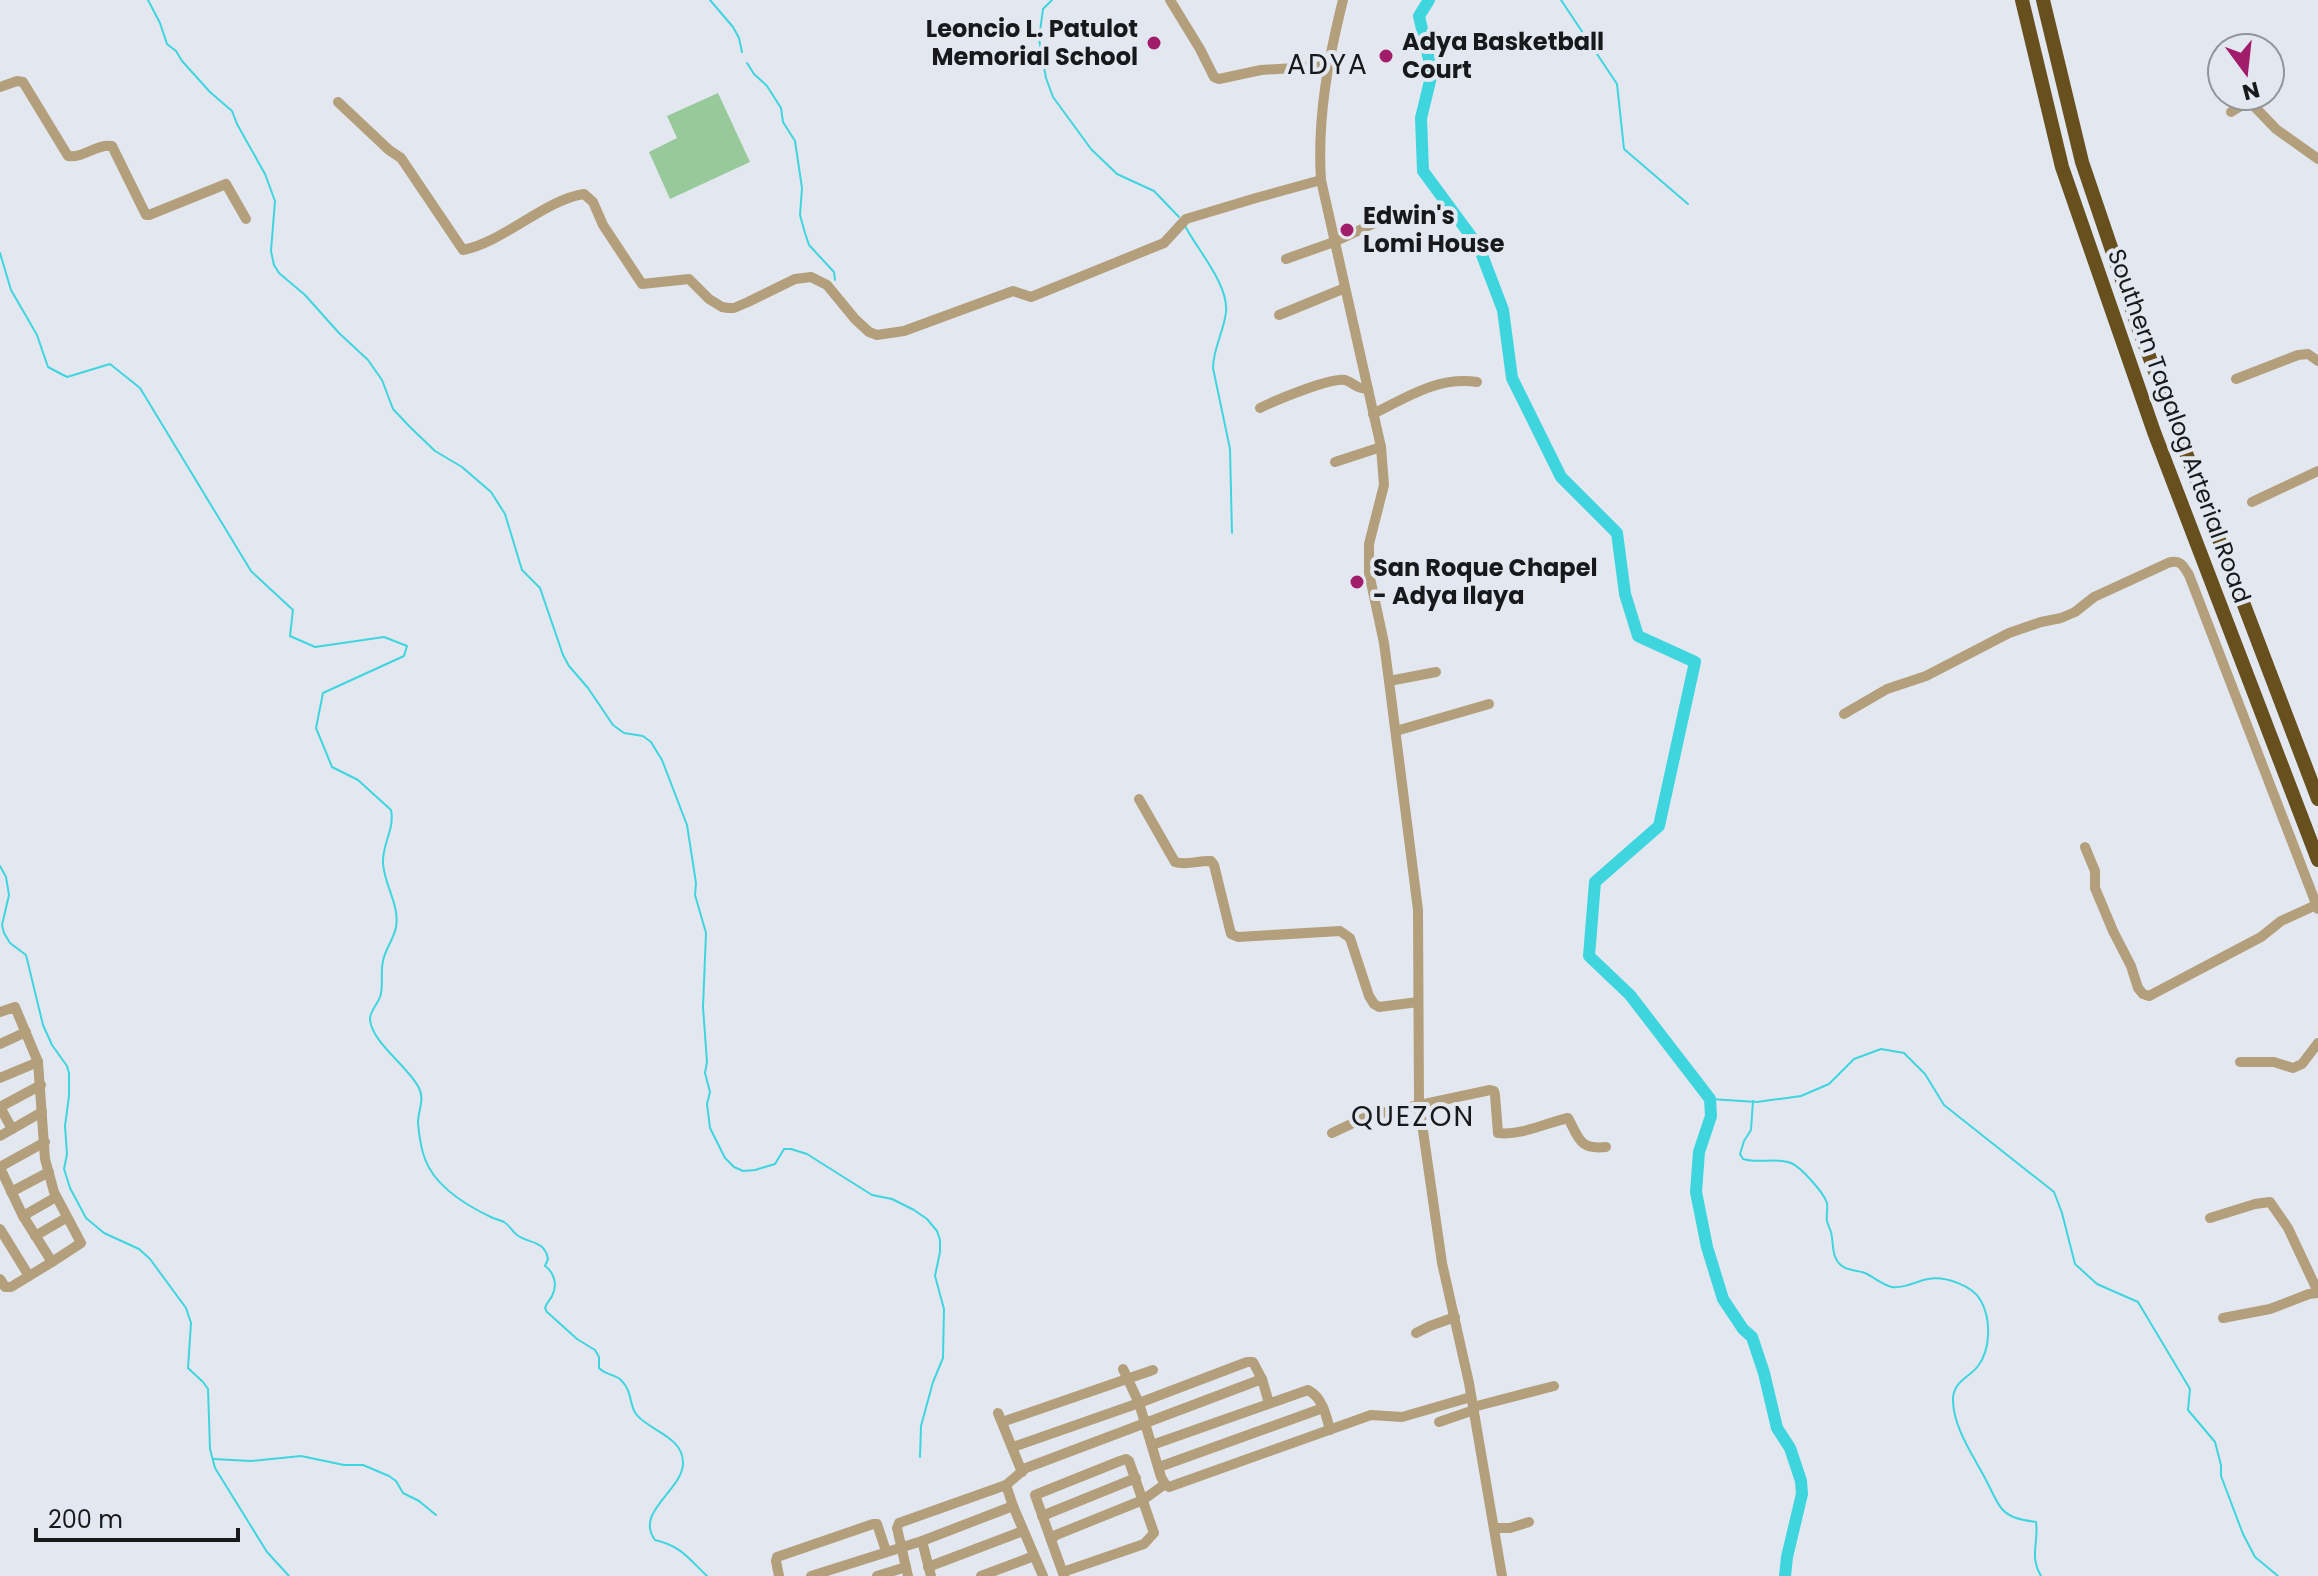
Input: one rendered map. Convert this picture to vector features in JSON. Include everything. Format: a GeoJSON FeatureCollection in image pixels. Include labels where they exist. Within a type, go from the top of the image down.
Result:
{"type":"FeatureCollection","features":[{"type":"Feature","properties":{"kind":"highway","name":"Southern Tagalog Arterial Road"},"geometry":{"type":"LineString","coordinates":[[2022,0],[2062,167],[2154,432],[2318,860]]}},
{"type":"Feature","properties":{"kind":"highway","name":"Southern Tagalog Arterial Road"},"geometry":{"type":"LineString","coordinates":[[2043,0],[2082,162],[2138,327],[2318,799]]}},
{"type":"Feature","properties":{"kind":"street"},"geometry":{"type":"LineString","coordinates":[[1170,0],[1200,49],[1210,72],[1219,79],[1261,70],[1328,66]]}},
{"type":"Feature","properties":{"kind":"street"},"geometry":{"type":"LineString","coordinates":[[1343,0],[1328,66],[1319,143],[1321,180],[1381,447],[1384,485],[1369,544],[1369,573],[1384,643],[1418,910],[1419,1103],[1442,1263],[1473,1405],[1502,1576]]}},
{"type":"Feature","properties":{"kind":"street"},"geometry":{"type":"LineString","coordinates":[[0,87],[23,82],[68,156],[75,157],[105,145],[112,146],[146,215],[226,184],[246,219]]}},
{"type":"Feature","properties":{"kind":"street"},"geometry":{"type":"LineString","coordinates":[[338,102],[401,158],[463,250],[503,233],[552,206],[584,194],[591,198],[603,225],[642,284],[689,279],[709,299],[722,307],[734,308],[795,279],[811,277],[827,285],[855,319],[877,335],[904,331],[1013,291],[1031,297],[1164,243],[1186,219],[1321,180]]}},
{"type":"Feature","properties":{"kind":"street"},"geometry":{"type":"LineString","coordinates":[[2260,112],[2276,129],[2318,159]]}},
{"type":"Feature","properties":{"kind":"street"},"geometry":{"type":"LineString","coordinates":[[1286,259],[1377,222]]}},
{"type":"Feature","properties":{"kind":"street"},"geometry":{"type":"LineString","coordinates":[[1279,315],[1345,288]]}},
{"type":"Feature","properties":{"kind":"street"},"geometry":{"type":"LineString","coordinates":[[2236,379],[2298,355],[2308,354],[2318,361]]}},
{"type":"Feature","properties":{"kind":"street"},"geometry":{"type":"LineString","coordinates":[[1373,414],[1444,381],[1460,379],[1477,382]]}},
{"type":"Feature","properties":{"kind":"street"},"geometry":{"type":"LineString","coordinates":[[1260,408],[1300,391],[1338,380],[1347,381],[1357,389],[1368,389]]}},
{"type":"Feature","properties":{"kind":"street"},"geometry":{"type":"LineString","coordinates":[[1335,462],[1381,447]]}},
{"type":"Feature","properties":{"kind":"street"},"geometry":{"type":"LineString","coordinates":[[2252,502],[2318,471]]}},
{"type":"Feature","properties":{"kind":"street"},"geometry":{"type":"LineString","coordinates":[[1844,714],[1887,689],[1926,676],[2009,633],[2061,618],[2075,612],[2094,597],[2168,563],[2180,563],[2189,575],[2317,907],[2281,921],[2261,937],[2149,996],[2138,988],[2107,917],[2095,888],[2095,871],[2085,847]]}},
{"type":"Feature","properties":{"kind":"street"},"geometry":{"type":"LineString","coordinates":[[1389,681],[1436,672]]}},
{"type":"Feature","properties":{"kind":"street"},"geometry":{"type":"LineString","coordinates":[[1396,731],[1489,704]]}},
{"type":"Feature","properties":{"kind":"street"},"geometry":{"type":"LineString","coordinates":[[1139,799],[1175,862],[1211,861],[1214,865],[1231,934],[1238,937],[1340,931],[1350,938],[1374,1004],[1379,1007],[1418,1002]]}},
{"type":"Feature","properties":{"kind":"street"},"geometry":{"type":"LineString","coordinates":[[0,1012],[15,1007],[38,1062],[45,1159],[56,1197],[81,1244],[11,1287],[5,1287]]}},
{"type":"Feature","properties":{"kind":"street"},"geometry":{"type":"LineString","coordinates":[[0,1044],[26,1032]]}},
{"type":"Feature","properties":{"kind":"street"},"geometry":{"type":"LineString","coordinates":[[2240,1062],[2274,1062],[2293,1068],[2302,1064],[2318,1043]]}},
{"type":"Feature","properties":{"kind":"street"},"geometry":{"type":"LineString","coordinates":[[0,1078],[38,1062]]}},
{"type":"Feature","properties":{"kind":"street"},"geometry":{"type":"LineString","coordinates":[[12,1129],[0,1107],[41,1085]]}},
{"type":"Feature","properties":{"kind":"street"},"geometry":{"type":"LineString","coordinates":[[1332,1133],[1368,1116],[1490,1090],[1495,1095],[1498,1133],[1568,1118],[1582,1143],[1593,1149],[1606,1147]]}},
{"type":"Feature","properties":{"kind":"street"},"geometry":{"type":"LineString","coordinates":[[0,1136],[42,1112]]}},
{"type":"Feature","properties":{"kind":"street"},"geometry":{"type":"LineString","coordinates":[[45,1142],[0,1167],[23,1216],[52,1262]]}},
{"type":"Feature","properties":{"kind":"street"},"geometry":{"type":"LineString","coordinates":[[11,1192],[49,1172]]}},
{"type":"Feature","properties":{"kind":"street"},"geometry":{"type":"LineString","coordinates":[[23,1216],[56,1197]]}},
{"type":"Feature","properties":{"kind":"street"},"geometry":{"type":"LineString","coordinates":[[2210,1218],[2270,1202],[2288,1228],[2318,1293],[2270,1309],[2223,1318]]}},
{"type":"Feature","properties":{"kind":"street"},"geometry":{"type":"LineString","coordinates":[[35,1236],[66,1218]]}},
{"type":"Feature","properties":{"kind":"street"},"geometry":{"type":"LineString","coordinates":[[0,1229],[29,1276]]}},
{"type":"Feature","properties":{"kind":"street"},"geometry":{"type":"LineString","coordinates":[[1416,1333],[1455,1317]]}},
{"type":"Feature","properties":{"kind":"street"},"geometry":{"type":"LineString","coordinates":[[1013,1447],[1247,1362],[1253,1362],[1269,1403]]}},
{"type":"Feature","properties":{"kind":"street"},"geometry":{"type":"LineString","coordinates":[[1022,1472],[1000,1418],[1106,1380],[1153,1370]]}},
{"type":"Feature","properties":{"kind":"street"},"geometry":{"type":"LineString","coordinates":[[1126,1374],[1139,1403],[1165,1484],[1169,1487],[1371,1415],[1402,1417],[1473,1405],[1554,1386]]}},
{"type":"Feature","properties":{"kind":"street"},"geometry":{"type":"LineString","coordinates":[[877,1576],[907,1571],[897,1528],[899,1523],[1006,1485],[1026,1468],[1262,1379]]}},
{"type":"Feature","properties":{"kind":"street"},"geometry":{"type":"LineString","coordinates":[[1152,1445],[1308,1390],[1317,1395],[1330,1430]]}},
{"type":"Feature","properties":{"kind":"street"},"geometry":{"type":"LineString","coordinates":[[1439,1422],[1473,1405]]}},
{"type":"Feature","properties":{"kind":"street"},"geometry":{"type":"LineString","coordinates":[[1159,1467],[1323,1408]]}},
{"type":"Feature","properties":{"kind":"street"},"geometry":{"type":"LineString","coordinates":[[1126,1459],[1143,1500],[1154,1533],[1149,1540],[1064,1574],[1035,1495],[1126,1459]]}},
{"type":"Feature","properties":{"kind":"street"},"geometry":{"type":"LineString","coordinates":[[1042,1516],[1136,1478]]}},
{"type":"Feature","properties":{"kind":"street"},"geometry":{"type":"LineString","coordinates":[[1051,1540],[1056,1535],[1143,1500],[1165,1484]]}},
{"type":"Feature","properties":{"kind":"street"},"geometry":{"type":"LineString","coordinates":[[1006,1485],[1043,1576]]}},
{"type":"Feature","properties":{"kind":"street"},"geometry":{"type":"LineString","coordinates":[[811,1576],[922,1541],[1013,1506]]}},
{"type":"Feature","properties":{"kind":"street"},"geometry":{"type":"LineString","coordinates":[[1495,1528],[1510,1528],[1529,1522]]}},
{"type":"Feature","properties":{"kind":"street"},"geometry":{"type":"LineString","coordinates":[[779,1576],[777,1557],[873,1524],[877,1524],[886,1551]]}},
{"type":"Feature","properties":{"kind":"street"},"geometry":{"type":"LineString","coordinates":[[922,1541],[930,1571],[1023,1531]]}},
{"type":"Feature","properties":{"kind":"street"},"geometry":{"type":"LineString","coordinates":[[981,1576],[1034,1556]]}},
{"type":"Feature","properties":{"kind":"green space"},"geometry":{"type":"Polygon","coordinates":[[[718,93],[750,162],[670,199],[649,152],[677,138],[667,116],[718,93]]]}},
{"type":"Feature","properties":{"kind":"waterway"},"geometry":{"type":"LineString","coordinates":[[148,0],[167,44],[210,92],[232,111],[265,174],[275,201],[271,251],[279,273],[305,295],[368,360],[382,380],[393,409],[410,427],[435,451],[462,467],[491,492],[505,514],[522,570],[540,588],[569,666],[613,725],[624,733],[643,736],[651,742],[662,760],[687,825],[695,895],[706,933],[703,1007],[705,1073],[710,1092],[707,1104],[710,1128],[725,1158],[743,1171],[775,1164],[784,1149],[807,1154],[872,1195],[892,1199],[914,1210],[937,1231],[940,1252],[935,1276],[944,1309],[943,1358],[921,1426],[920,1457]]}},
{"type":"Feature","properties":{"kind":"waterway"},"geometry":{"type":"LineString","coordinates":[[710,0],[733,27],[742,52]]}},
{"type":"Feature","properties":{"kind":"waterway"},"geometry":{"type":"LineString","coordinates":[[1052,0],[1043,9],[1039,39],[1053,97],[1091,149],[1117,174],[1154,191],[1179,217]]}},
{"type":"Feature","properties":{"kind":"waterway"},"geometry":{"type":"LineString","coordinates":[[1429,0],[1419,16],[1432,73],[1421,118],[1423,171],[1479,247],[1503,310],[1512,378],[1561,477],[1617,533],[1625,594],[1638,636],[1695,662],[1659,826],[1595,882],[1589,956],[1630,995],[1710,1099],[1711,1116],[1699,1152],[1696,1192],[1707,1247],[1723,1299],[1752,1337],[1777,1428],[1790,1448],[1801,1481],[1802,1494],[1785,1576]]}},
{"type":"Feature","properties":{"kind":"waterway"},"geometry":{"type":"LineString","coordinates":[[1561,0],[1617,84],[1624,149],[1688,204]]}},
{"type":"Feature","properties":{"kind":"waterway"},"geometry":{"type":"LineString","coordinates":[[747,63],[781,108],[783,122],[795,141],[802,188],[800,215],[805,233],[809,245],[834,272],[835,280]]}},
{"type":"Feature","properties":{"kind":"waterway"},"geometry":{"type":"LineString","coordinates":[[1185,226],[1218,279],[1226,301],[1225,319],[1213,368],[1230,449],[1232,533]]}},
{"type":"Feature","properties":{"kind":"waterway"},"geometry":{"type":"LineString","coordinates":[[0,253],[11,290],[37,335],[48,367],[67,377],[110,364],[140,388],[251,571],[293,610],[290,636],[315,647],[384,637],[407,646],[404,656],[323,693],[316,728],[332,767],[358,780],[391,810],[383,863],[397,919],[382,966],[381,993],[370,1016],[372,1028],[419,1088],[420,1141],[425,1159],[436,1178],[463,1201],[504,1222],[517,1235],[544,1248],[548,1259],[545,1266],[555,1283],[554,1292],[545,1308],[547,1312],[577,1339],[595,1350],[599,1368],[625,1385],[636,1414],[672,1440],[682,1454],[681,1473],[655,1510],[650,1530],[655,1540],[678,1549],[707,1576]]}},
{"type":"Feature","properties":{"kind":"waterway"},"geometry":{"type":"LineString","coordinates":[[0,866],[6,877],[9,895],[2,925],[4,933],[10,943],[26,955],[43,1025],[69,1073],[64,1169],[70,1188],[86,1218],[104,1233],[139,1249],[186,1308],[191,1323],[188,1368],[208,1389],[210,1449],[215,1468],[267,1552],[289,1576]]}},
{"type":"Feature","properties":{"kind":"waterway"},"geometry":{"type":"LineString","coordinates":[[1710,1099],[1757,1102],[1801,1096],[1829,1084],[1854,1059],[1881,1049],[1904,1053],[1925,1074],[1944,1105],[2054,1192],[2075,1264],[2097,1284],[2138,1302],[2190,1389],[2188,1410],[2215,1442],[2221,1476],[2243,1534],[2255,1557],[2278,1576]]}},
{"type":"Feature","properties":{"kind":"waterway"},"geometry":{"type":"LineString","coordinates":[[1753,1101],[1751,1130],[1740,1154],[1743,1159],[1791,1163],[1812,1181],[1827,1203],[1827,1221],[1838,1263],[1892,1287],[1935,1278],[1950,1280],[1972,1290],[1981,1301],[1988,1325],[1987,1343],[1978,1366],[1956,1387],[1953,1398],[1956,1420],[2000,1506],[2013,1517],[2036,1522],[2035,1555],[2041,1576]]}},
{"type":"Feature","properties":{"kind":"waterway"},"geometry":{"type":"LineString","coordinates":[[213,1459],[251,1461],[301,1456],[344,1465],[363,1465],[389,1476],[403,1493],[436,1515]]}},
{"type":"Feature","properties":{"kind":"place","name":"Leoncio L. Patulot Memorial School"},"geometry":{"type":"Point","coordinates":[1154,43]}},
{"type":"Feature","properties":{"kind":"place","name":"Adya Basketball Court"},"geometry":{"type":"Point","coordinates":[1386,56]}},
{"type":"Feature","properties":{"kind":"place","name":"Edwin's Lomi House"},"geometry":{"type":"Point","coordinates":[1347,230]}},
{"type":"Feature","properties":{"kind":"place","name":"San Roque Chapel - Adya Ilaya"},"geometry":{"type":"Point","coordinates":[1357,582]}},
{"type":"Feature","properties":{"kind":"district","name":"ADYA"},"geometry":{"type":"Point","coordinates":[1328,64]}},
{"type":"Feature","properties":{"kind":"district","name":"QUEZON"},"geometry":{"type":"Point","coordinates":[1413,1116]}}]}
